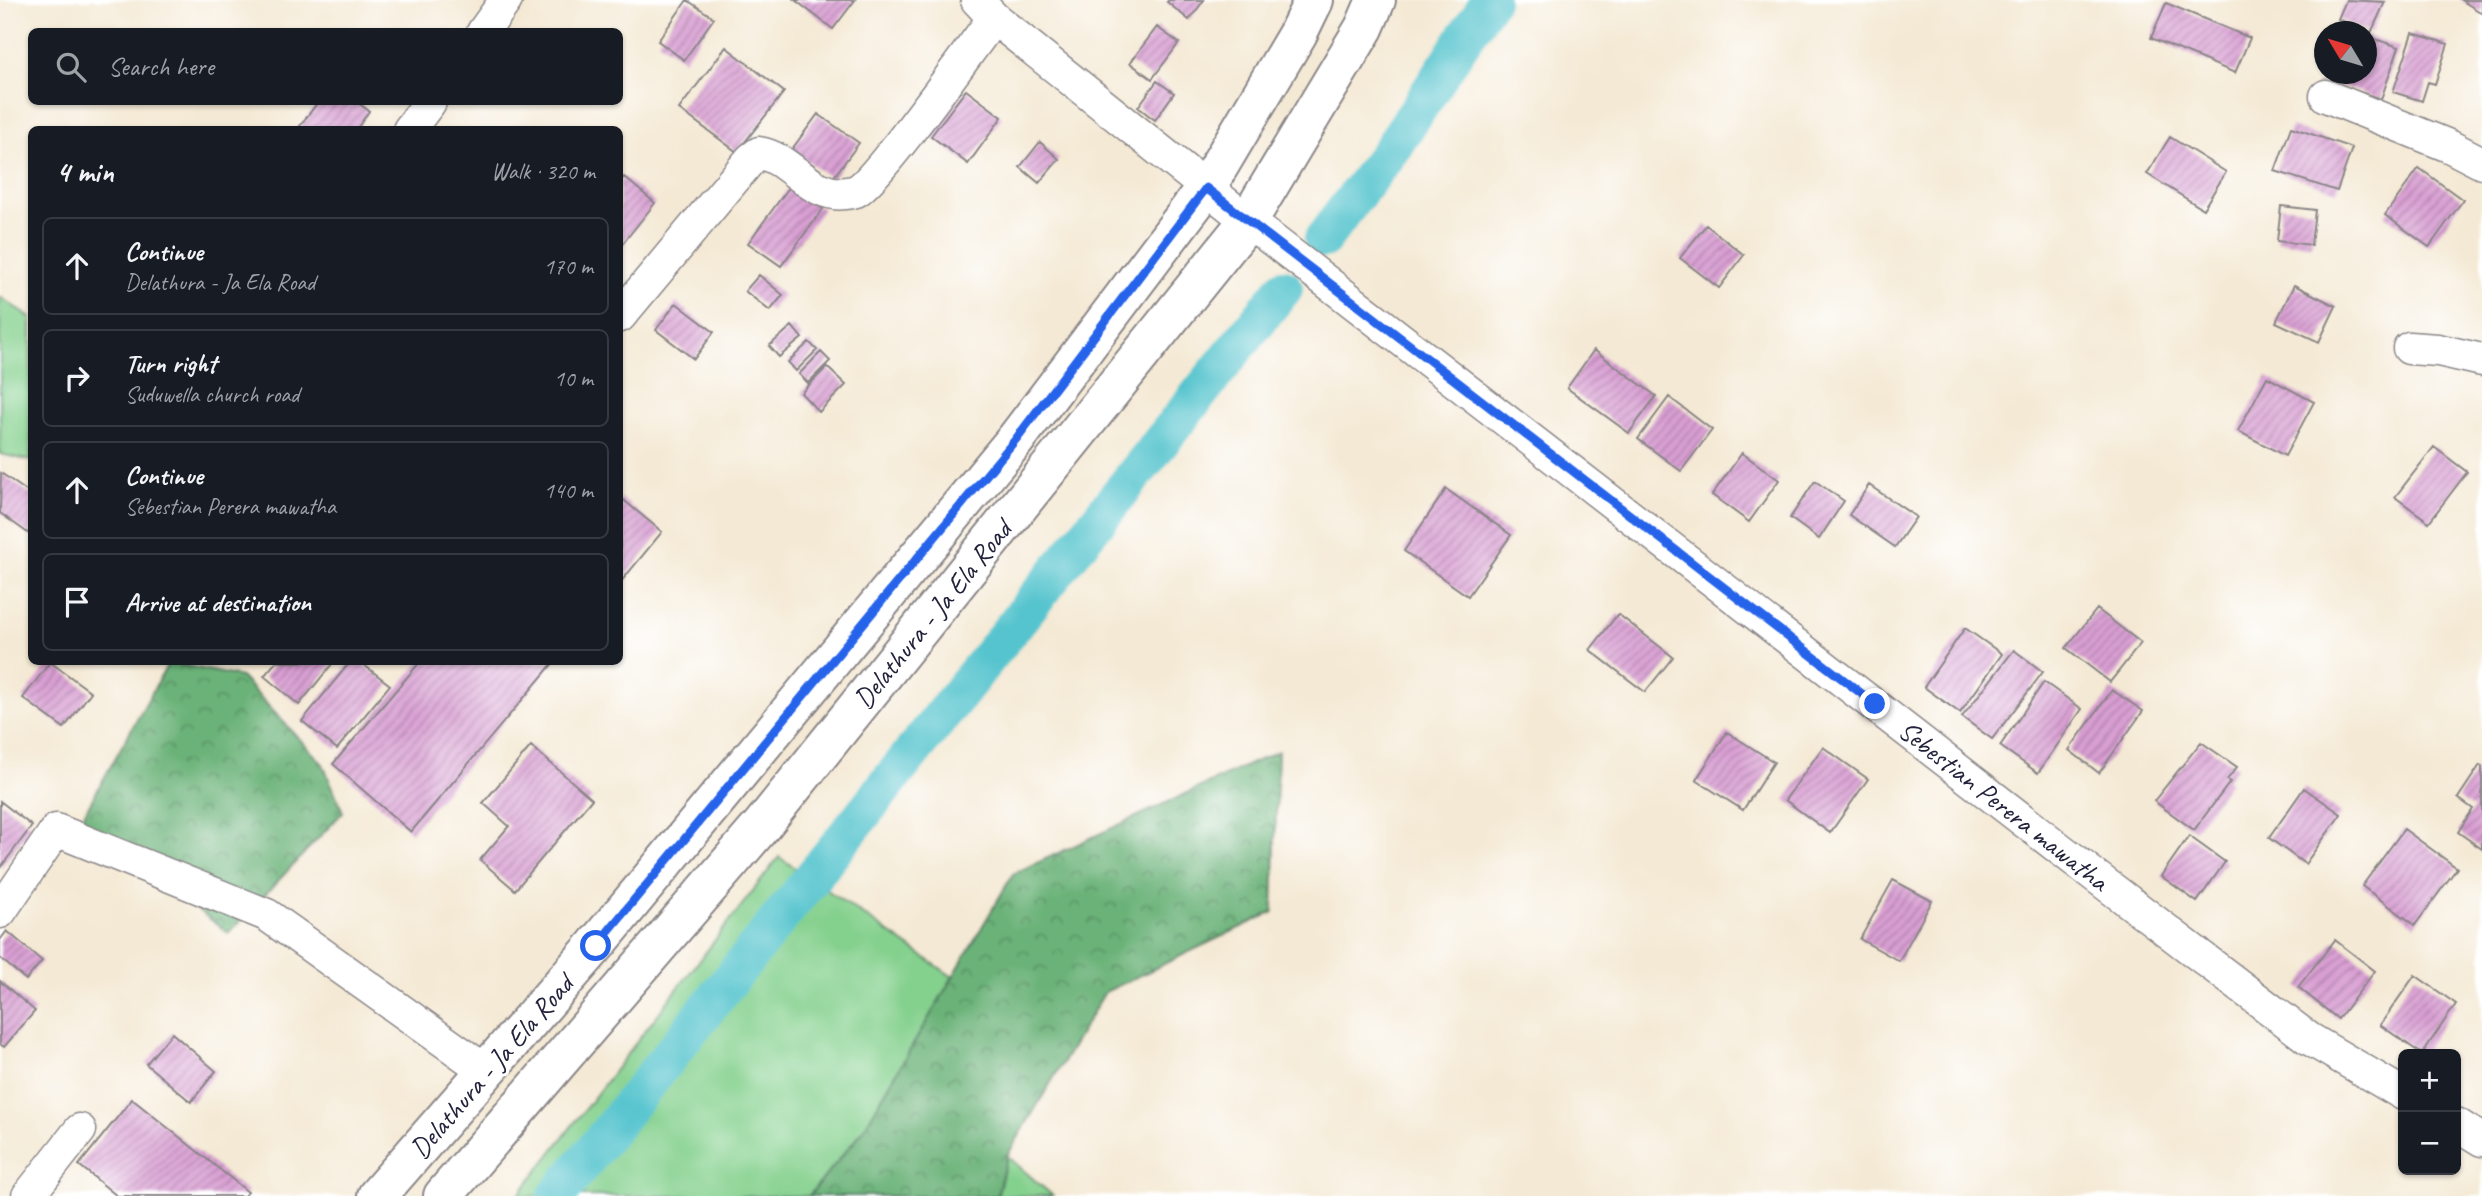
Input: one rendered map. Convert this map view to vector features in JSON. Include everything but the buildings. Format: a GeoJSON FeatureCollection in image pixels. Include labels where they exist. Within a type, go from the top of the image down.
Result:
{"type":"FeatureCollection","features":[{"type":"Feature","properties":{"kind":"main road","name":"Delathura - Ja Ela Road"},"geometry":{"type":"LineString","coordinates":[[377,1196],[596,946],[1007,450],[1206,188],[1314,0]]}},
{"type":"Feature","properties":{"kind":"main road","name":"Delathura - Ja Ela Road"},"geometry":{"type":"LineString","coordinates":[[443,1196],[763,824],[1248,221],[1364,28],[1376,0]]}},
{"type":"Feature","properties":{"kind":"street"},"geometry":{"type":"LineString","coordinates":[[486,28],[506,0]]}},
{"type":"Feature","properties":{"kind":"street"},"geometry":{"type":"LineString","coordinates":[[623,312],[751,159],[759,153],[771,155],[804,181],[835,194],[857,190],[880,167],[986,9]]}},
{"type":"Feature","properties":{"kind":"street","name":"Sebestian Perera mawatha"},"geometry":{"type":"LineString","coordinates":[[986,9],[1248,221],[2308,1038],[2398,1091]]}},
{"type":"Feature","properties":{"kind":"street"},"geometry":{"type":"LineString","coordinates":[[2326,96],[2449,146],[2482,163]]}},
{"type":"Feature","properties":{"kind":"street"},"geometry":{"type":"LineString","coordinates":[[413,126],[428,105]]}},
{"type":"Feature","properties":{"kind":"street"},"geometry":{"type":"LineString","coordinates":[[2409,348],[2482,360]]}},
{"type":"Feature","properties":{"kind":"street"},"geometry":{"type":"LineString","coordinates":[[0,912],[57,830],[267,915],[486,1071]]}},
{"type":"Feature","properties":{"kind":"street"},"geometry":{"type":"LineString","coordinates":[[2461,1127],[2482,1140]]}},
{"type":"Feature","properties":{"kind":"street"},"geometry":{"type":"LineString","coordinates":[[28,1196],[80,1130]]}},
{"type":"Feature","properties":{"kind":"green space"},"geometry":{"type":"Polygon","coordinates":[[[0,297],[28,316],[28,460],[0,454],[0,297]]]}},
{"type":"Feature","properties":{"kind":"green space"},"geometry":{"type":"Polygon","coordinates":[[[167,665],[183,665],[241,677],[323,764],[343,812],[229,933],[79,823],[167,665]]]}},
{"type":"Feature","properties":{"kind":"green space"},"geometry":{"type":"Polygon","coordinates":[[[1278,751],[1273,912],[1105,992],[1007,1156],[997,1196],[809,1196],[862,1132],[1013,874],[1278,751]]]}},
{"type":"Feature","properties":{"kind":"green space"},"geometry":{"type":"Polygon","coordinates":[[[779,857],[953,977],[862,1132],[809,1196],[518,1196],[779,857]]]}},
{"type":"Feature","properties":{"kind":"green space"},"geometry":{"type":"Polygon","coordinates":[[[1007,1156],[1053,1196],[997,1196],[1007,1156]]]}},
{"type":"Feature","properties":{"kind":"waterway"},"geometry":{"type":"LineString","coordinates":[[1323,239],[1392,148],[1490,0]]}},
{"type":"Feature","properties":{"kind":"waterway"},"geometry":{"type":"LineString","coordinates":[[557,1196],[1284,288]]}},
{"type":"Feature","properties":{"kind":"route"},"geometry":{"type":"LineString","coordinates":[[596,946],[1016,439],[1206,188],[1875,704]]}}]}
